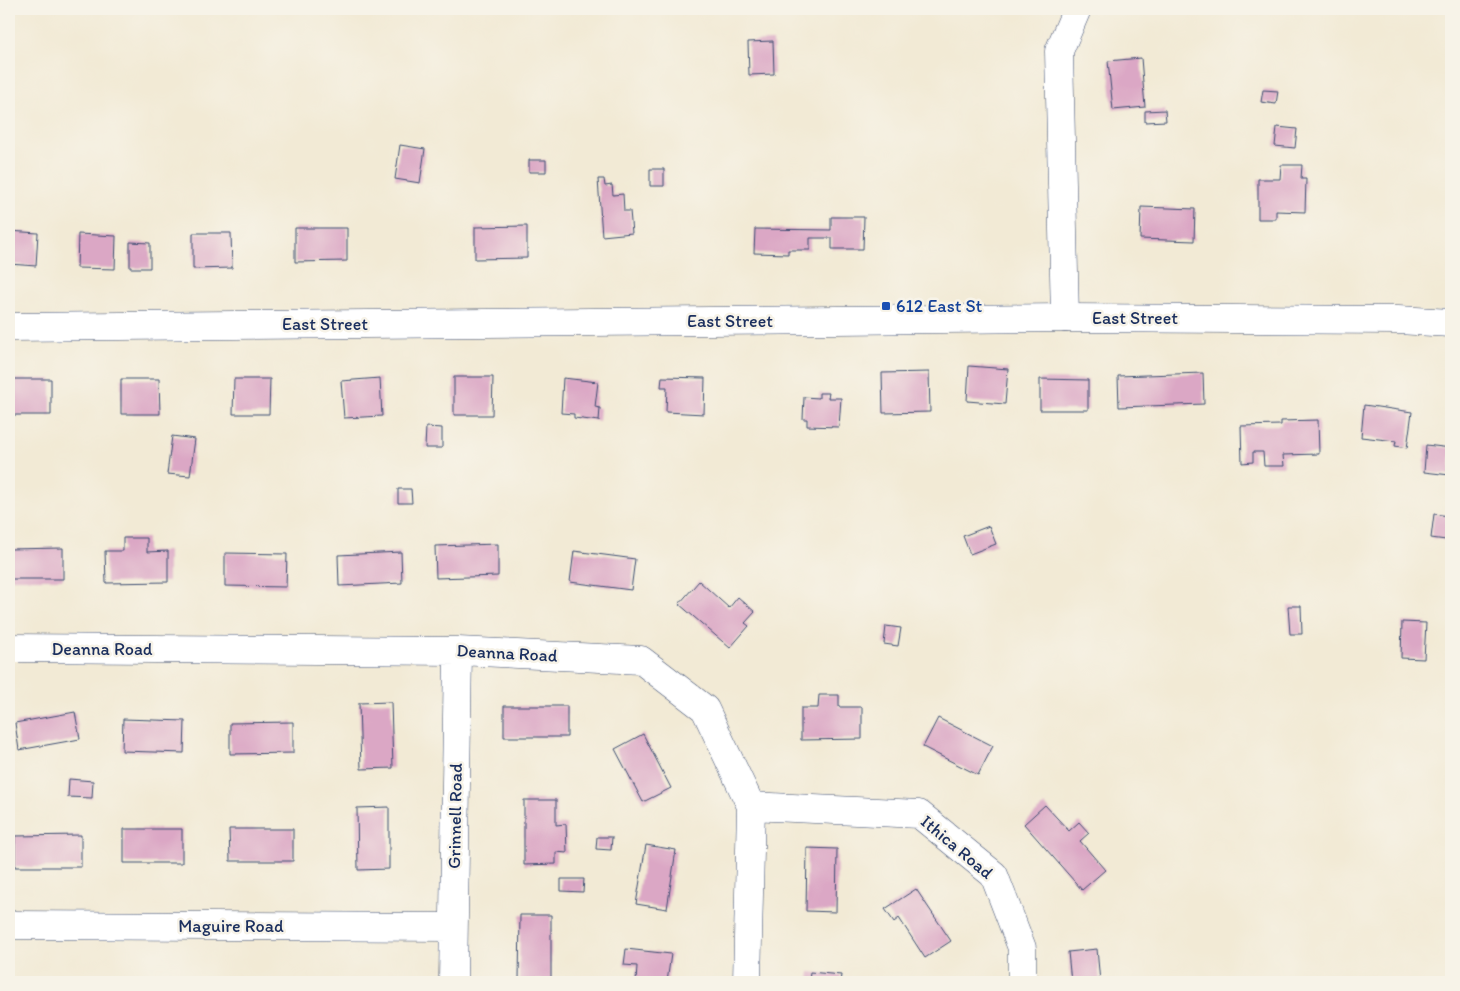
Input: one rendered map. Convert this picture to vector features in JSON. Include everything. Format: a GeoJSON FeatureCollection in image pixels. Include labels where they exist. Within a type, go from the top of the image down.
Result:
{"type":"FeatureCollection","features":[{"type":"Feature","properties":{"kind":"street"},"geometry":{"type":"LineString","coordinates":[[1065,318],[1059,51],[1077,9]]}},
{"type":"Feature","properties":{"kind":"street","name":"East Street"},"geometry":{"type":"LineString","coordinates":[[9,327],[1065,318],[1398,320],[1451,323]]}},
{"type":"Feature","properties":{"kind":"street","name":"Deanna Road"},"geometry":{"type":"LineString","coordinates":[[9,648],[458,650],[640,660],[705,709],[751,806],[748,982]]}},
{"type":"Feature","properties":{"kind":"street","name":"Grinnell Road"},"geometry":{"type":"LineString","coordinates":[[453,982],[452,927],[458,650]]}},
{"type":"Feature","properties":{"kind":"street","name":"Ithica Road"},"geometry":{"type":"LineString","coordinates":[[751,806],[919,814],[994,875],[1022,948],[1022,982]]}},
{"type":"Feature","properties":{"kind":"street","name":"Maguire Road"},"geometry":{"type":"LineString","coordinates":[[9,925],[452,927]]}},
{"type":"Feature","properties":{"kind":"building"},"geometry":{"type":"Polygon","coordinates":[[[773,41],[774,74],[749,75],[748,42],[773,41]]]}},
{"type":"Feature","properties":{"kind":"building"},"geometry":{"type":"Polygon","coordinates":[[[1141,58],[1145,107],[1113,110],[1108,61],[1141,58]]]}},
{"type":"Feature","properties":{"kind":"building"},"geometry":{"type":"Polygon","coordinates":[[[1263,90],[1278,91],[1276,104],[1261,102],[1263,90]]]}},
{"type":"Feature","properties":{"kind":"building"},"geometry":{"type":"Polygon","coordinates":[[[1165,110],[1166,121],[1145,122],[1145,111],[1165,110]]]}},
{"type":"Feature","properties":{"kind":"building"},"geometry":{"type":"Polygon","coordinates":[[[1277,127],[1297,129],[1295,148],[1275,146],[1277,127]]]}},
{"type":"Feature","properties":{"kind":"building"},"geometry":{"type":"Polygon","coordinates":[[[400,145],[425,149],[420,183],[395,179],[400,145]]]}},
{"type":"Feature","properties":{"kind":"building"},"geometry":{"type":"Polygon","coordinates":[[[529,160],[546,160],[546,172],[529,172],[529,160]]]}},
{"type":"Feature","properties":{"kind":"building"},"geometry":{"type":"Polygon","coordinates":[[[1281,165],[1302,165],[1301,179],[1306,179],[1305,212],[1276,211],[1276,219],[1258,219],[1258,179],[1280,179],[1281,165]]]}},
{"type":"Feature","properties":{"kind":"building"},"geometry":{"type":"Polygon","coordinates":[[[650,169],[664,169],[664,186],[650,186],[650,169]]]}},
{"type":"Feature","properties":{"kind":"building"},"geometry":{"type":"Polygon","coordinates":[[[598,179],[604,179],[605,186],[612,185],[613,195],[623,194],[624,211],[630,211],[632,233],[602,236],[598,179]]]}},
{"type":"Feature","properties":{"kind":"building"},"geometry":{"type":"Polygon","coordinates":[[[1141,207],[1195,209],[1194,241],[1140,239],[1141,207]]]}},
{"type":"Feature","properties":{"kind":"building"},"geometry":{"type":"Polygon","coordinates":[[[831,217],[864,217],[863,249],[832,249],[832,238],[810,238],[810,250],[788,250],[788,254],[754,253],[755,229],[831,230],[831,217]]]}},
{"type":"Feature","properties":{"kind":"building"},"geometry":{"type":"Polygon","coordinates":[[[1451,222],[1451,238],[1447,237],[1451,222]]]}},
{"type":"Feature","properties":{"kind":"building"},"geometry":{"type":"Polygon","coordinates":[[[527,226],[527,258],[475,259],[475,227],[527,226]]]}},
{"type":"Feature","properties":{"kind":"building"},"geometry":{"type":"Polygon","coordinates":[[[295,228],[347,228],[347,261],[295,262],[295,228]]]}},
{"type":"Feature","properties":{"kind":"building"},"geometry":{"type":"Polygon","coordinates":[[[9,231],[38,233],[36,266],[9,264],[9,231]]]}},
{"type":"Feature","properties":{"kind":"building"},"geometry":{"type":"Polygon","coordinates":[[[193,233],[231,233],[232,268],[193,269],[193,233]]]}},
{"type":"Feature","properties":{"kind":"building"},"geometry":{"type":"Polygon","coordinates":[[[78,234],[116,236],[115,269],[77,268],[78,234]]]}},
{"type":"Feature","properties":{"kind":"building"},"geometry":{"type":"Polygon","coordinates":[[[130,242],[150,243],[150,268],[130,268],[130,242]]]}},
{"type":"Feature","properties":{"kind":"building"},"geometry":{"type":"Polygon","coordinates":[[[969,366],[1008,369],[1005,404],[967,401],[969,366]]]}},
{"type":"Feature","properties":{"kind":"building"},"geometry":{"type":"Polygon","coordinates":[[[929,372],[930,412],[883,413],[882,373],[929,372]]]}},
{"type":"Feature","properties":{"kind":"building"},"geometry":{"type":"Polygon","coordinates":[[[1203,373],[1204,404],[1119,407],[1118,376],[1203,373]]]}},
{"type":"Feature","properties":{"kind":"building"},"geometry":{"type":"Polygon","coordinates":[[[454,377],[493,377],[492,415],[454,415],[454,377]]]}},
{"type":"Feature","properties":{"kind":"building"},"geometry":{"type":"Polygon","coordinates":[[[662,377],[705,378],[704,414],[666,412],[667,387],[661,387],[662,377]]]}},
{"type":"Feature","properties":{"kind":"building"},"geometry":{"type":"Polygon","coordinates":[[[380,378],[382,416],[344,418],[341,381],[380,378]]]}},
{"type":"Feature","properties":{"kind":"building"},"geometry":{"type":"Polygon","coordinates":[[[563,378],[598,382],[595,407],[600,408],[599,421],[574,418],[574,414],[561,413],[563,378]]]}},
{"type":"Feature","properties":{"kind":"building"},"geometry":{"type":"Polygon","coordinates":[[[13,379],[51,379],[51,415],[13,415],[13,379]]]}},
{"type":"Feature","properties":{"kind":"building"},"geometry":{"type":"Polygon","coordinates":[[[121,379],[159,379],[160,414],[121,414],[121,379]]]}},
{"type":"Feature","properties":{"kind":"building"},"geometry":{"type":"Polygon","coordinates":[[[234,379],[270,379],[269,414],[233,414],[234,379]]]}},
{"type":"Feature","properties":{"kind":"building"},"geometry":{"type":"Polygon","coordinates":[[[1040,379],[1088,380],[1088,410],[1040,410],[1040,379]]]}},
{"type":"Feature","properties":{"kind":"building"},"geometry":{"type":"Polygon","coordinates":[[[819,393],[829,393],[828,398],[841,398],[839,427],[807,426],[807,419],[803,419],[804,397],[819,398],[819,393]]]}},
{"type":"Feature","properties":{"kind":"building"},"geometry":{"type":"Polygon","coordinates":[[[1364,405],[1412,412],[1407,448],[1395,446],[1396,441],[1361,437],[1364,405]]]}},
{"type":"Feature","properties":{"kind":"building"},"geometry":{"type":"Polygon","coordinates":[[[1318,420],[1319,454],[1283,455],[1284,466],[1264,466],[1263,452],[1253,452],[1253,462],[1242,463],[1241,426],[1281,425],[1281,421],[1318,420]]]}},
{"type":"Feature","properties":{"kind":"building"},"geometry":{"type":"Polygon","coordinates":[[[426,427],[442,428],[442,448],[425,448],[426,427]]]}},
{"type":"Feature","properties":{"kind":"building"},"geometry":{"type":"Polygon","coordinates":[[[172,436],[195,439],[190,476],[167,474],[172,436]]]}},
{"type":"Feature","properties":{"kind":"building"},"geometry":{"type":"Polygon","coordinates":[[[1426,445],[1451,448],[1450,475],[1424,472],[1426,445]]]}},
{"type":"Feature","properties":{"kind":"building"},"geometry":{"type":"Polygon","coordinates":[[[398,489],[411,489],[412,503],[398,503],[398,489]]]}},
{"type":"Feature","properties":{"kind":"building"},"geometry":{"type":"Polygon","coordinates":[[[1434,514],[1449,516],[1446,540],[1431,538],[1434,514]]]}},
{"type":"Feature","properties":{"kind":"building"},"geometry":{"type":"Polygon","coordinates":[[[989,526],[996,544],[970,554],[963,536],[989,526]]]}},
{"type":"Feature","properties":{"kind":"building"},"geometry":{"type":"Polygon","coordinates":[[[123,538],[147,538],[147,552],[168,551],[168,582],[106,583],[105,551],[123,551],[123,538]]]}},
{"type":"Feature","properties":{"kind":"building"},"geometry":{"type":"Polygon","coordinates":[[[498,544],[498,576],[436,578],[435,546],[498,544]]]}},
{"type":"Feature","properties":{"kind":"building"},"geometry":{"type":"Polygon","coordinates":[[[63,548],[63,579],[9,579],[9,549],[63,548]]]}},
{"type":"Feature","properties":{"kind":"building"},"geometry":{"type":"Polygon","coordinates":[[[574,551],[635,559],[631,590],[570,582],[574,551]]]}},
{"type":"Feature","properties":{"kind":"building"},"geometry":{"type":"Polygon","coordinates":[[[401,552],[402,583],[339,586],[338,555],[401,552]]]}},
{"type":"Feature","properties":{"kind":"building"},"geometry":{"type":"Polygon","coordinates":[[[225,553],[287,554],[286,587],[225,586],[225,553]]]}},
{"type":"Feature","properties":{"kind":"building"},"geometry":{"type":"Polygon","coordinates":[[[699,581],[729,608],[738,597],[755,612],[745,623],[749,626],[730,648],[679,604],[699,581]]]}},
{"type":"Feature","properties":{"kind":"building"},"geometry":{"type":"Polygon","coordinates":[[[1288,606],[1301,606],[1302,634],[1290,634],[1288,606]]]}},
{"type":"Feature","properties":{"kind":"building"},"geometry":{"type":"Polygon","coordinates":[[[1402,622],[1426,623],[1424,659],[1401,658],[1402,622]]]}},
{"type":"Feature","properties":{"kind":"building"},"geometry":{"type":"Polygon","coordinates":[[[886,626],[901,628],[898,646],[884,644],[886,626]]]}},
{"type":"Feature","properties":{"kind":"building"},"geometry":{"type":"Polygon","coordinates":[[[819,695],[839,695],[839,707],[862,707],[862,739],[801,740],[801,708],[818,708],[819,695]]]}},
{"type":"Feature","properties":{"kind":"building"},"geometry":{"type":"Polygon","coordinates":[[[391,702],[393,768],[361,769],[359,703],[391,702]]]}},
{"type":"Feature","properties":{"kind":"building"},"geometry":{"type":"Polygon","coordinates":[[[504,706],[567,706],[567,737],[504,737],[504,706]]]}},
{"type":"Feature","properties":{"kind":"building"},"geometry":{"type":"Polygon","coordinates":[[[75,712],[80,739],[19,750],[15,723],[75,712]]]}},
{"type":"Feature","properties":{"kind":"building"},"geometry":{"type":"Polygon","coordinates":[[[938,718],[993,746],[978,775],[923,747],[938,718]]]}},
{"type":"Feature","properties":{"kind":"building"},"geometry":{"type":"Polygon","coordinates":[[[123,719],[185,721],[184,753],[122,751],[123,719]]]}},
{"type":"Feature","properties":{"kind":"building"},"geometry":{"type":"Polygon","coordinates":[[[293,722],[293,753],[230,754],[230,723],[293,722]]]}},
{"type":"Feature","properties":{"kind":"building"},"geometry":{"type":"Polygon","coordinates":[[[643,734],[671,788],[643,802],[615,749],[643,734]]]}},
{"type":"Feature","properties":{"kind":"building"},"geometry":{"type":"Polygon","coordinates":[[[69,779],[93,781],[92,798],[68,797],[69,779]]]}},
{"type":"Feature","properties":{"kind":"building"},"geometry":{"type":"Polygon","coordinates":[[[524,800],[556,800],[556,825],[566,824],[567,853],[556,852],[556,864],[524,865],[524,800]]]}},
{"type":"Feature","properties":{"kind":"building"},"geometry":{"type":"Polygon","coordinates":[[[1045,805],[1069,831],[1079,822],[1089,833],[1080,841],[1105,870],[1082,890],[1024,824],[1045,805]]]}},
{"type":"Feature","properties":{"kind":"building"},"geometry":{"type":"Polygon","coordinates":[[[389,807],[389,869],[358,870],[357,808],[389,807]]]}},
{"type":"Feature","properties":{"kind":"building"},"geometry":{"type":"Polygon","coordinates":[[[124,829],[182,829],[182,863],[124,863],[124,829]]]}},
{"type":"Feature","properties":{"kind":"building"},"geometry":{"type":"Polygon","coordinates":[[[229,829],[293,829],[293,861],[230,861],[229,829]]]}},
{"type":"Feature","properties":{"kind":"building"},"geometry":{"type":"Polygon","coordinates":[[[81,835],[81,867],[15,867],[15,836],[81,835]]]}},
{"type":"Feature","properties":{"kind":"building"},"geometry":{"type":"Polygon","coordinates":[[[597,837],[612,837],[611,850],[596,849],[597,837]]]}},
{"type":"Feature","properties":{"kind":"building"},"geometry":{"type":"Polygon","coordinates":[[[646,845],[676,850],[667,909],[636,904],[646,845]]]}},
{"type":"Feature","properties":{"kind":"building"},"geometry":{"type":"Polygon","coordinates":[[[807,848],[837,849],[836,912],[806,911],[807,848]]]}},
{"type":"Feature","properties":{"kind":"building"},"geometry":{"type":"Polygon","coordinates":[[[561,879],[584,879],[583,892],[561,891],[561,879]]]}},
{"type":"Feature","properties":{"kind":"building"},"geometry":{"type":"Polygon","coordinates":[[[916,889],[951,941],[925,958],[899,918],[894,922],[885,909],[916,889]]]}},
{"type":"Feature","properties":{"kind":"building"},"geometry":{"type":"Polygon","coordinates":[[[520,915],[551,915],[551,980],[519,980],[520,915]]]}},
{"type":"Feature","properties":{"kind":"building"},"geometry":{"type":"Polygon","coordinates":[[[626,949],[671,954],[667,982],[636,982],[637,966],[624,965],[626,949]]]}},
{"type":"Feature","properties":{"kind":"building"},"geometry":{"type":"Polygon","coordinates":[[[1097,949],[1100,982],[1071,982],[1068,952],[1097,949]]]}},
{"type":"Feature","properties":{"kind":"building"},"geometry":{"type":"Polygon","coordinates":[[[810,972],[841,975],[840,982],[809,982],[810,972]]]}},
{"type":"Feature","properties":{"kind":"place","name":"612 East St"},"geometry":{"type":"Point","coordinates":[886,306]}}]}
